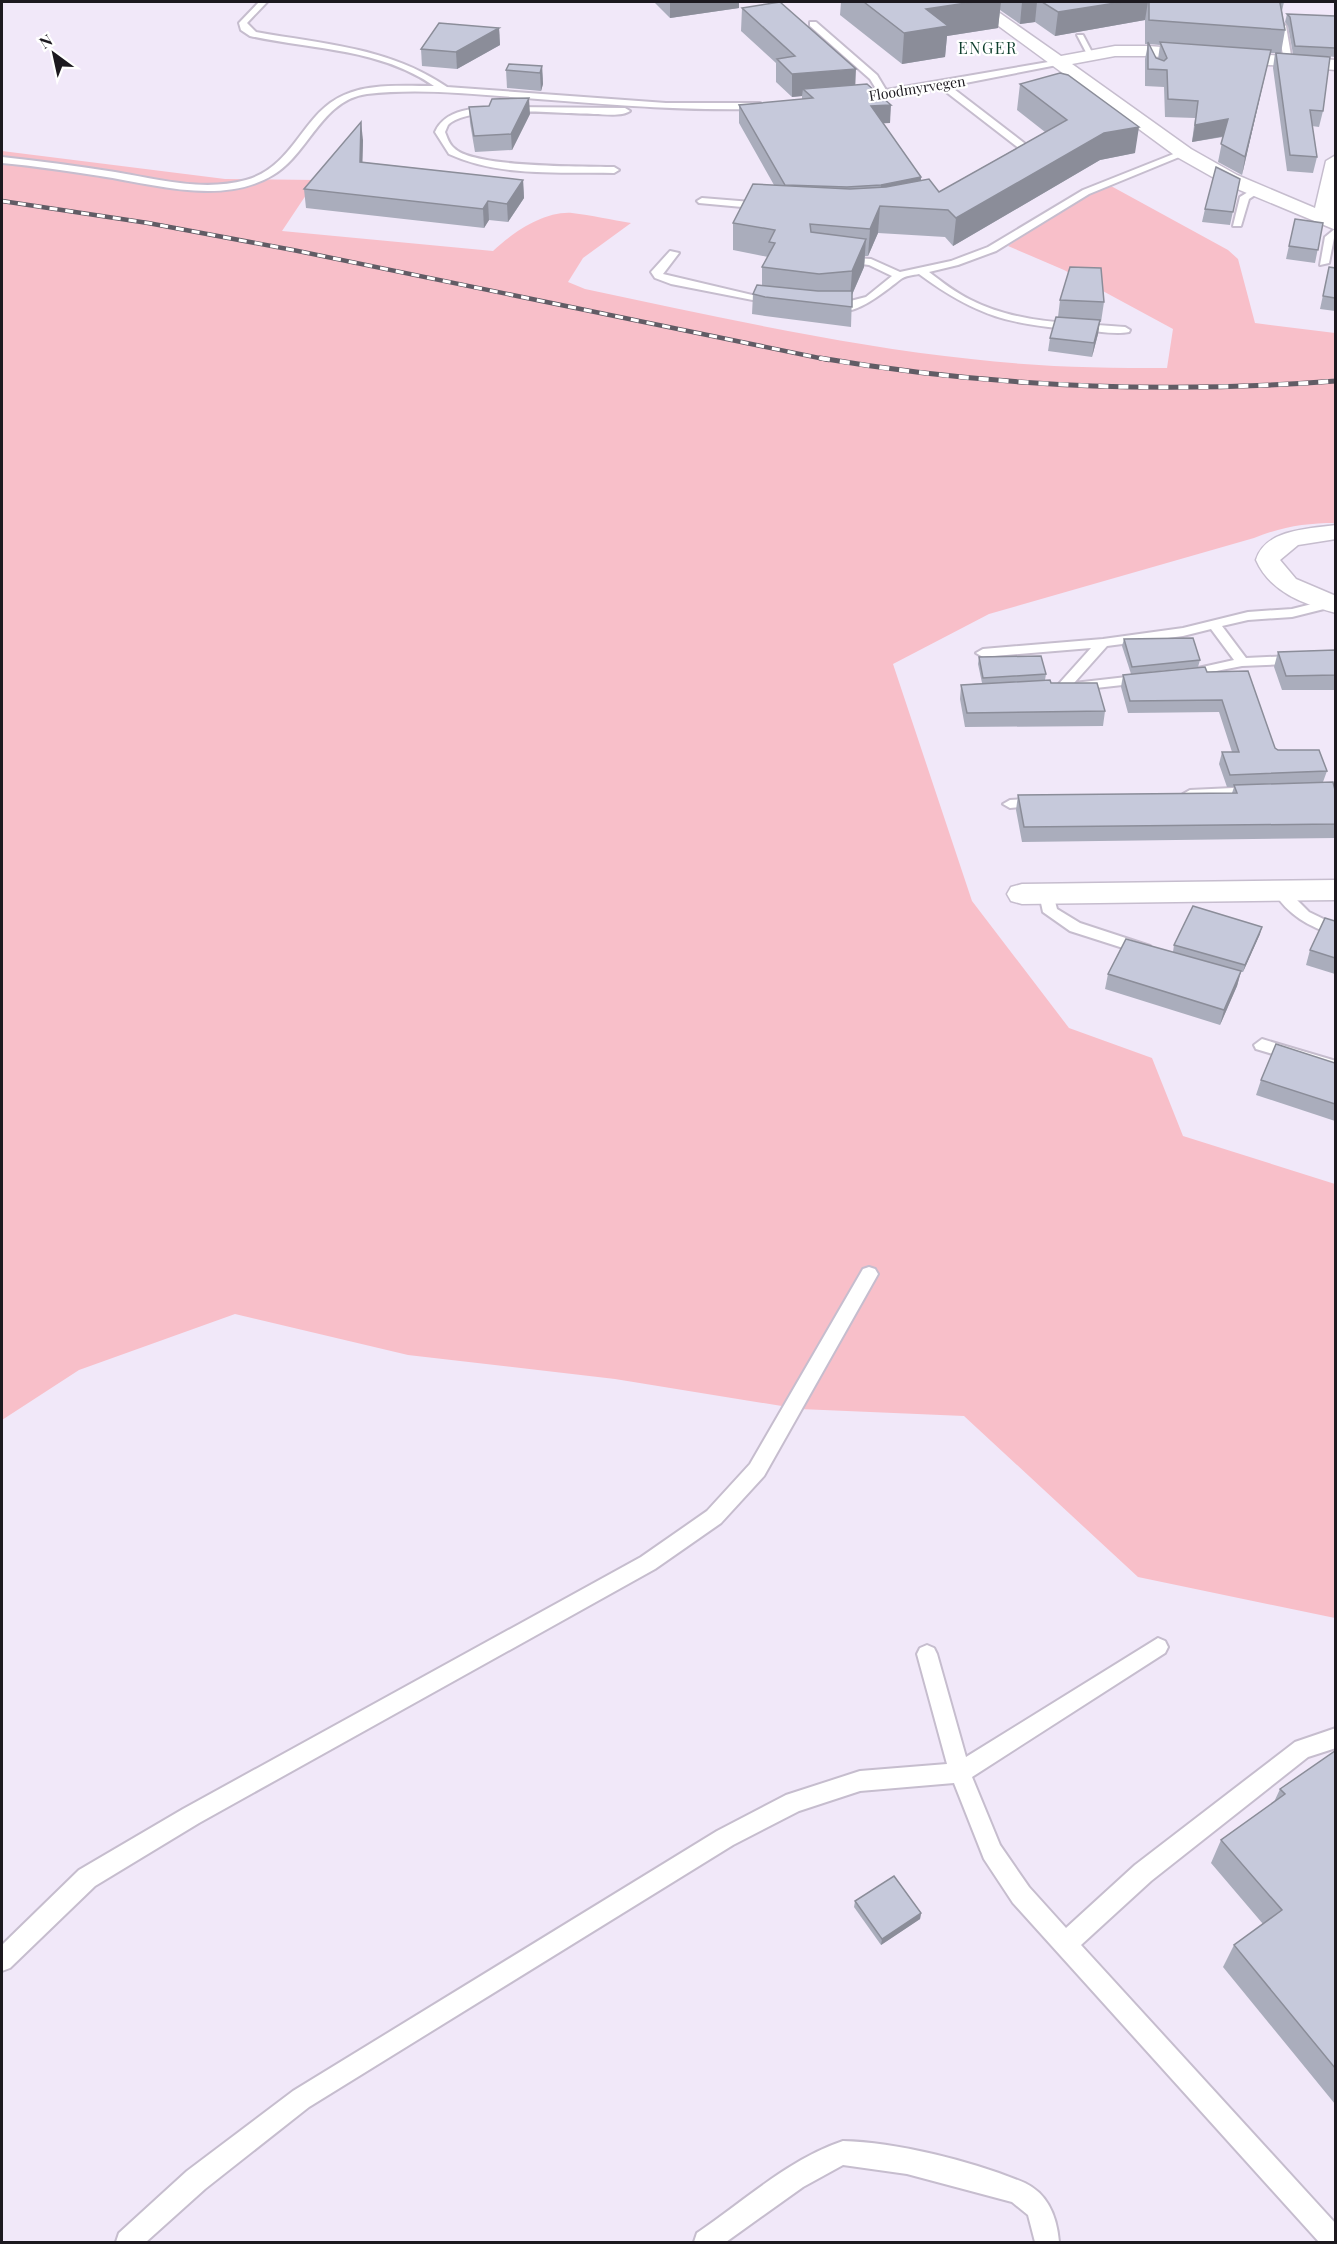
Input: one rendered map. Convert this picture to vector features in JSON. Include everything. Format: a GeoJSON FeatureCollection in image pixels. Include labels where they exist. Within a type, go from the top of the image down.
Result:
{"type":"FeatureCollection","features":[{"type":"Feature","properties":{"kind":"street"},"geometry":{"type":"LineString","coordinates":[[974,2],[1184,153],[1331,225],[1335,160]]}},
{"type":"Feature","properties":{"kind":"street"},"geometry":{"type":"LineString","coordinates":[[1057,62],[1091,54],[1151,58],[1288,61],[1335,65]]}},
{"type":"Feature","properties":{"kind":"street"},"geometry":{"type":"LineString","coordinates":[[1334,604],[1293,588],[1277,578],[1268,560],[1270,553],[1291,539],[1335,532]]}},
{"type":"Feature","properties":{"kind":"street"},"geometry":{"type":"LineString","coordinates":[[1034,894],[1335,890]]}},
{"type":"Feature","properties":{"kind":"lane"},"geometry":{"type":"LineString","coordinates":[[263,2],[243,23],[244,28],[253,34],[374,54],[408,66],[444,89]]}},
{"type":"Feature","properties":{"kind":"lane"},"geometry":{"type":"LineString","coordinates":[[813,24],[874,77],[884,94]]}},
{"type":"Feature","properties":{"kind":"lane"},"geometry":{"type":"LineString","coordinates":[[1282,26],[1288,61]]}},
{"type":"Feature","properties":{"kind":"lane"},"geometry":{"type":"LineString","coordinates":[[1080,37],[1091,54]]}},
{"type":"Feature","properties":{"kind":"lane","name":"Floodmyrvegen"},"geometry":{"type":"LineString","coordinates":[[847,99],[943,85],[1057,62]]}},
{"type":"Feature","properties":{"kind":"lane"},"geometry":{"type":"LineString","coordinates":[[943,85],[1025,148],[1025,152],[1002,165]]}},
{"type":"Feature","properties":{"kind":"lane"},"geometry":{"type":"LineString","coordinates":[[2,160],[40,163],[186,187],[229,186],[271,173],[294,153],[331,106],[340,99],[358,92],[386,89],[444,89],[692,106]]}},
{"type":"Feature","properties":{"kind":"lane"},"geometry":{"type":"LineString","coordinates":[[614,170],[539,168],[465,158],[451,151],[440,132],[444,122],[452,117],[487,110],[611,112],[692,106],[768,105]]}},
{"type":"Feature","properties":{"kind":"lane"},"geometry":{"type":"LineString","coordinates":[[819,305],[840,308],[870,300],[899,275],[954,263],[992,249],[1086,192],[1184,153]]}},
{"type":"Feature","properties":{"kind":"lane"},"geometry":{"type":"LineString","coordinates":[[1237,224],[1245,197],[1256,190]]}},
{"type":"Feature","properties":{"kind":"lane"},"geometry":{"type":"LineString","coordinates":[[702,201],[778,207]]}},
{"type":"Feature","properties":{"kind":"lane"},"geometry":{"type":"LineString","coordinates":[[1324,263],[1331,225]]}},
{"type":"Feature","properties":{"kind":"lane"},"geometry":{"type":"LineString","coordinates":[[674,253],[656,272],[659,276],[671,281],[787,302]]}},
{"type":"Feature","properties":{"kind":"lane"},"geometry":{"type":"LineString","coordinates":[[837,258],[871,262],[899,275]]}},
{"type":"Feature","properties":{"kind":"lane"},"geometry":{"type":"LineString","coordinates":[[920,270],[966,302],[995,314],[1023,320],[1125,330]]}},
{"type":"Feature","properties":{"kind":"lane"},"geometry":{"type":"LineString","coordinates":[[983,653],[1103,643],[1215,626],[1248,616],[1292,613],[1334,604]]}},
{"type":"Feature","properties":{"kind":"lane"},"geometry":{"type":"LineString","coordinates":[[1215,626],[1242,662]]}},
{"type":"Feature","properties":{"kind":"lane"},"geometry":{"type":"LineString","coordinates":[[1103,643],[1058,688],[1201,673],[1242,662],[1335,658]]}},
{"type":"Feature","properties":{"kind":"lane"},"geometry":{"type":"LineString","coordinates":[[1181,794],[1274,791]]}},
{"type":"Feature","properties":{"kind":"lane"},"geometry":{"type":"LineString","coordinates":[[1011,804],[1056,801]]}},
{"type":"Feature","properties":{"kind":"lane"},"geometry":{"type":"LineString","coordinates":[[1280,891],[1295,911],[1319,925],[1335,930]]}},
{"type":"Feature","properties":{"kind":"lane"},"geometry":{"type":"LineString","coordinates":[[1034,894],[1050,912],[1075,927],[1164,956]]}},
{"type":"Feature","properties":{"kind":"lane"},"geometry":{"type":"LineString","coordinates":[[1262,1045],[1335,1067]]}},
{"type":"Feature","properties":{"kind":"lane"},"geometry":{"type":"LineString","coordinates":[[2,1960],[87,1878],[190,1816],[464,1667],[648,1563],[714,1517],[757,1470],[826,1353],[869,1274]]}},
{"type":"Feature","properties":{"kind":"lane"},"geometry":{"type":"LineString","coordinates":[[128,2242],[195,2180],[301,2099],[724,1838],[794,1802],[860,1781],[960,1773],[1158,1647]]}},
{"type":"Feature","properties":{"kind":"lane"},"geometry":{"type":"LineString","coordinates":[[927,1654],[960,1773],[992,1852],[1021,1895],[1335,2242]]}},
{"type":"Feature","properties":{"kind":"lane"},"geometry":{"type":"LineString","coordinates":[[1065,1944],[1143,1873],[1302,1749],[1335,1738]]}},
{"type":"Feature","properties":{"kind":"lane"},"geometry":{"type":"LineString","coordinates":[[706,2242],[811,2169],[842,2153],[870,2155],[1002,2186],[1028,2197],[1039,2211],[1047,2242]]}},
{"type":"Feature","properties":{"kind":"shaded area"},"geometry":{"type":"Polygon","coordinates":[[[2,151],[225,179],[316,180],[282,231],[493,251],[509,237],[529,225],[561,213],[631,223],[583,258],[568,282],[585,289],[729,319],[825,338],[922,353],[1045,365],[1167,368],[1173,329],[1064,270],[1008,246],[1075,199],[1111,186],[1228,250],[1238,259],[1255,323],[1335,333],[1335,523],[1284,528],[989,614],[893,664],[972,901],[1069,1028],[1152,1058],[1183,1136],[1335,1184],[1335,1618],[1138,1577],[964,1416],[800,1409],[615,1379],[408,1355],[235,1314],[79,1370],[2,1420],[2,151]]]}},
{"type":"Feature","properties":{"kind":"building"},"geometry":{"type":"Polygon","coordinates":[[[780,2],[856,69],[792,74],[777,59],[795,56],[742,8],[780,2]]]}},
{"type":"Feature","properties":{"kind":"building"},"geometry":{"type":"Polygon","coordinates":[[[864,2],[973,2],[926,9],[948,26],[904,33],[864,2]]]}},
{"type":"Feature","properties":{"kind":"building"},"geometry":{"type":"Polygon","coordinates":[[[1042,2],[1122,2],[1058,12],[1042,2]]]}},
{"type":"Feature","properties":{"kind":"building"},"geometry":{"type":"Polygon","coordinates":[[[1149,2],[1282,2],[1280,3],[1285,30],[1149,20],[1149,2]]]}},
{"type":"Feature","properties":{"kind":"building"},"geometry":{"type":"Polygon","coordinates":[[[1287,14],[1335,16],[1335,48],[1295,46],[1290,17],[1287,14]]]}},
{"type":"Feature","properties":{"kind":"building"},"geometry":{"type":"Polygon","coordinates":[[[439,23],[499,28],[456,52],[421,49],[439,23]]]}},
{"type":"Feature","properties":{"kind":"building"},"geometry":{"type":"Polygon","coordinates":[[[1148,42],[1156,58],[1164,61],[1167,58],[1160,42],[1271,50],[1245,157],[1221,144],[1228,119],[1195,125],[1198,101],[1168,99],[1167,70],[1148,69],[1148,42]]]}},
{"type":"Feature","properties":{"kind":"building"},"geometry":{"type":"Polygon","coordinates":[[[1276,53],[1330,57],[1323,111],[1310,110],[1317,157],[1290,155],[1276,53]]]}},
{"type":"Feature","properties":{"kind":"building"},"geometry":{"type":"Polygon","coordinates":[[[509,64],[542,66],[540,73],[506,70],[509,64]]]}},
{"type":"Feature","properties":{"kind":"building"},"geometry":{"type":"Polygon","coordinates":[[[1060,73],[1068,75],[1139,127],[1104,133],[956,218],[948,210],[880,206],[870,229],[810,224],[811,232],[866,239],[852,271],[819,274],[762,267],[775,243],[769,242],[775,230],[733,223],[753,184],[850,189],[886,187],[929,179],[939,192],[1067,120],[1020,84],[1060,73]]]}},
{"type":"Feature","properties":{"kind":"building"},"geometry":{"type":"Polygon","coordinates":[[[867,84],[891,105],[871,106],[921,177],[881,185],[847,187],[785,185],[739,105],[813,98],[803,89],[867,84]]]}},
{"type":"Feature","properties":{"kind":"building"},"geometry":{"type":"Polygon","coordinates":[[[529,98],[511,134],[474,136],[469,107],[489,106],[492,99],[529,98]]]}},
{"type":"Feature","properties":{"kind":"building"},"geometry":{"type":"Polygon","coordinates":[[[361,122],[360,162],[523,180],[507,204],[488,201],[483,209],[304,189],[361,122]]]}},
{"type":"Feature","properties":{"kind":"building"},"geometry":{"type":"Polygon","coordinates":[[[1216,167],[1240,179],[1233,212],[1205,209],[1216,167]]]}},
{"type":"Feature","properties":{"kind":"building"},"geometry":{"type":"Polygon","coordinates":[[[1295,219],[1323,223],[1318,250],[1289,246],[1295,219]]]}},
{"type":"Feature","properties":{"kind":"building"},"geometry":{"type":"Polygon","coordinates":[[[1070,267],[1101,268],[1104,302],[1060,300],[1070,267]]]}},
{"type":"Feature","properties":{"kind":"building"},"geometry":{"type":"Polygon","coordinates":[[[1329,267],[1335,268],[1335,298],[1323,296],[1329,267]]]}},
{"type":"Feature","properties":{"kind":"building"},"geometry":{"type":"Polygon","coordinates":[[[757,285],[818,291],[852,291],[852,307],[765,297],[753,294],[757,285]]]}},
{"type":"Feature","properties":{"kind":"building"},"geometry":{"type":"Polygon","coordinates":[[[1056,317],[1100,320],[1094,343],[1050,338],[1056,317]]]}},
{"type":"Feature","properties":{"kind":"building"},"geometry":{"type":"Polygon","coordinates":[[[1193,638],[1200,660],[1132,667],[1124,639],[1193,638]]]}},
{"type":"Feature","properties":{"kind":"building"},"geometry":{"type":"Polygon","coordinates":[[[1335,650],[1335,675],[1286,676],[1278,652],[1335,650]]]}},
{"type":"Feature","properties":{"kind":"building"},"geometry":{"type":"Polygon","coordinates":[[[1041,656],[1046,674],[983,678],[979,657],[1041,656]]]}},
{"type":"Feature","properties":{"kind":"building"},"geometry":{"type":"Polygon","coordinates":[[[1205,667],[1207,672],[1248,671],[1275,748],[1278,750],[1319,750],[1327,771],[1230,775],[1222,752],[1239,752],[1222,700],[1130,701],[1123,675],[1205,667]]]}},
{"type":"Feature","properties":{"kind":"building"},"geometry":{"type":"Polygon","coordinates":[[[1050,680],[1051,683],[1097,683],[1105,711],[967,713],[961,685],[1050,680]]]}},
{"type":"Feature","properties":{"kind":"building"},"geometry":{"type":"Polygon","coordinates":[[[1333,782],[1335,824],[1024,827],[1018,795],[1237,793],[1234,785],[1333,782]]]}},
{"type":"Feature","properties":{"kind":"building"},"geometry":{"type":"Polygon","coordinates":[[[1193,906],[1262,927],[1245,965],[1174,945],[1193,906]]]}},
{"type":"Feature","properties":{"kind":"building"},"geometry":{"type":"Polygon","coordinates":[[[1325,918],[1335,921],[1335,958],[1310,950],[1325,918]]]}},
{"type":"Feature","properties":{"kind":"building"},"geometry":{"type":"Polygon","coordinates":[[[1126,939],[1241,971],[1224,1010],[1108,974],[1126,939]]]}},
{"type":"Feature","properties":{"kind":"building"},"geometry":{"type":"Polygon","coordinates":[[[1276,1044],[1335,1063],[1335,1104],[1261,1080],[1276,1044]]]}},
{"type":"Feature","properties":{"kind":"building"},"geometry":{"type":"Polygon","coordinates":[[[1335,1751],[1335,2068],[1234,1945],[1282,1910],[1221,1840],[1285,1794],[1280,1789],[1335,1751]]]}},
{"type":"Feature","properties":{"kind":"building"},"geometry":{"type":"Polygon","coordinates":[[[894,1876],[921,1913],[882,1939],[855,1901],[894,1876]]]}},
{"type":"Feature","properties":{"kind":"railway"},"geometry":{"type":"LineString","coordinates":[[2,201],[148,223],[293,250],[829,360]]}},
{"type":"Feature","properties":{"kind":"railway"},"geometry":{"type":"LineString","coordinates":[[820,358],[948,376],[1077,385],[1206,387],[1336,381]]}},
{"type":"Feature","properties":{"kind":"district","name":"ENGER"},"geometry":{"type":"Point","coordinates":[988,47]}}]}
